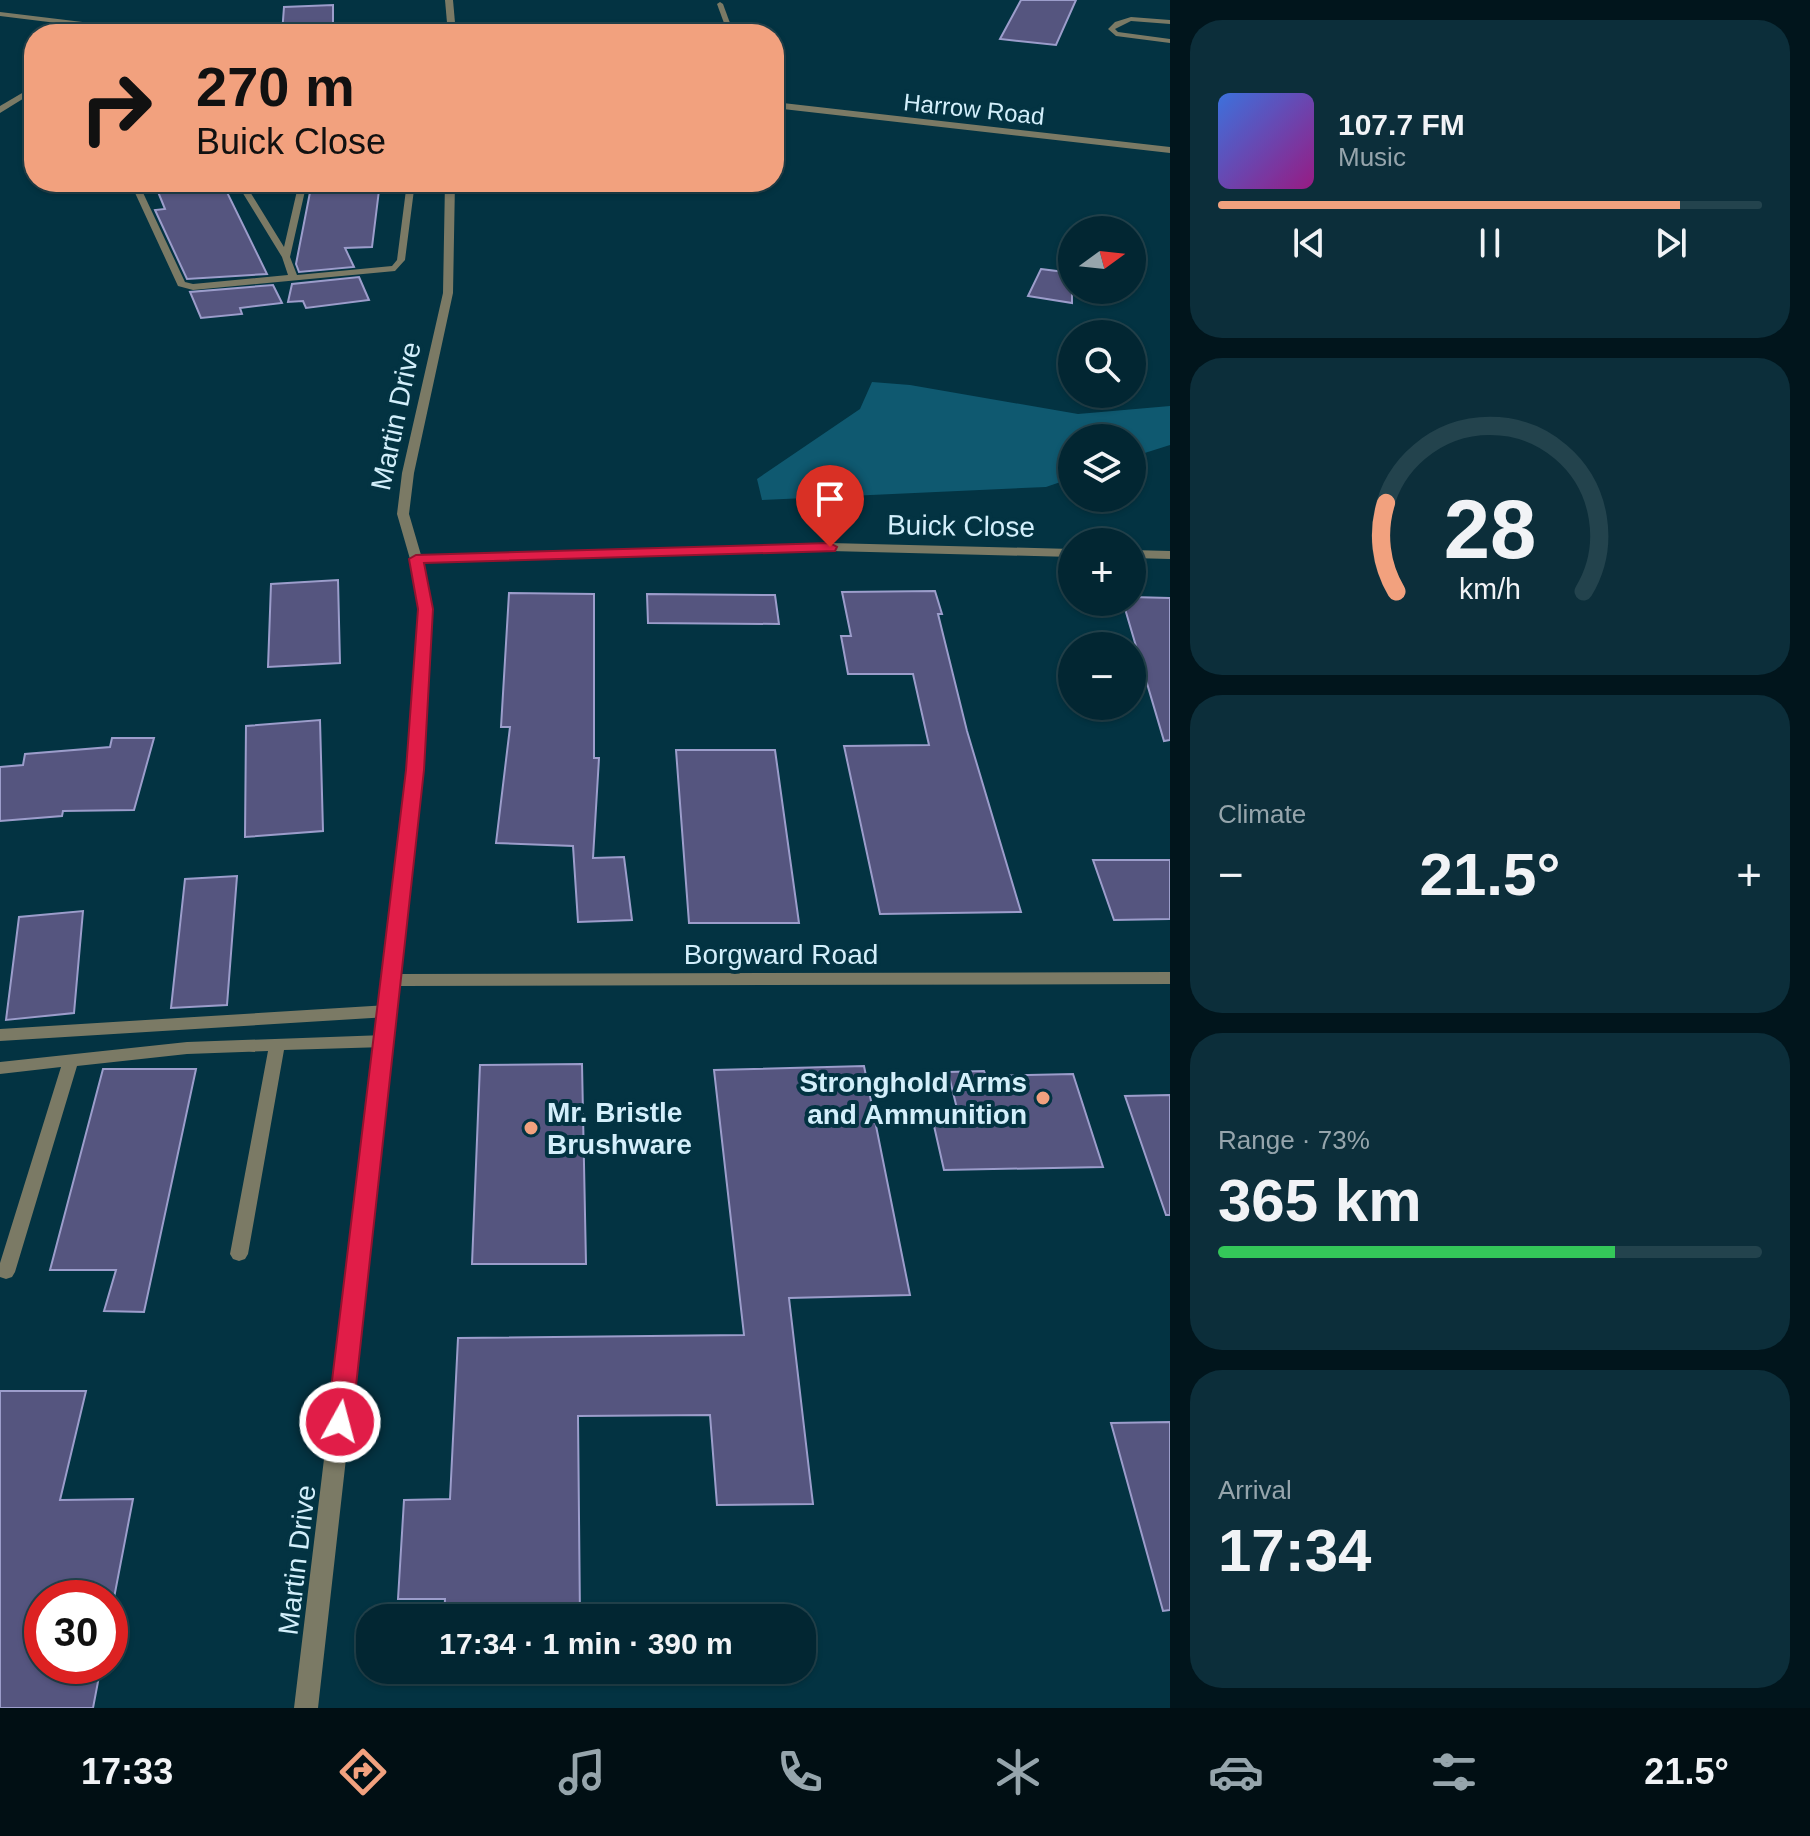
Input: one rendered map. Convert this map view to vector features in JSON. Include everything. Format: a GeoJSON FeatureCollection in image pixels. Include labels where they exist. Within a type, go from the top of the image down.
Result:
{"type":"FeatureCollection","features":[{"type":"Feature","properties":{"kind":"street"},"geometry":{"type":"LineString","coordinates":[[449,0],[451,24]]}},
{"type":"Feature","properties":{"kind":"street"},"geometry":{"type":"LineString","coordinates":[[0,14],[70,24]]}},
{"type":"Feature","properties":{"kind":"street"},"geometry":{"type":"LineString","coordinates":[[0,110],[24,94]]}},
{"type":"Feature","properties":{"kind":"street","name":"Harrow Road"},"geometry":{"type":"LineString","coordinates":[[784,106],[1170,150]]}},
{"type":"Feature","properties":{"kind":"street","name":"Martin Drive"},"geometry":{"type":"LineString","coordinates":[[306,1708],[415,770],[425,609],[416,559],[403,514],[408,473],[448,293],[450,192]]}},
{"type":"Feature","properties":{"kind":"street","name":"Buick Close"},"geometry":{"type":"LineString","coordinates":[[416,559],[830,547],[1058,553]]}},
{"type":"Feature","properties":{"kind":"street"},"geometry":{"type":"LineString","coordinates":[[1146,554],[1170,555]]}},
{"type":"Feature","properties":{"kind":"street","name":"Borgward Road"},"geometry":{"type":"LineString","coordinates":[[391,980],[1170,978]]}},
{"type":"Feature","properties":{"kind":"lane"},"geometry":{"type":"LineString","coordinates":[[720,4],[727,24]]}},
{"type":"Feature","properties":{"kind":"lane"},"geometry":{"type":"LineString","coordinates":[[1170,22],[1119,20],[1111,29],[1116,34],[1170,41]]}},
{"type":"Feature","properties":{"kind":"lane"},"geometry":{"type":"LineString","coordinates":[[139,192],[181,284],[220,286],[399,265],[410,192]]}},
{"type":"Feature","properties":{"kind":"lane"},"geometry":{"type":"LineString","coordinates":[[246,192],[286,257],[293,276]]}},
{"type":"Feature","properties":{"kind":"lane"},"geometry":{"type":"LineString","coordinates":[[286,257],[301,192]]}},
{"type":"Feature","properties":{"kind":"lane"},"geometry":{"type":"LineString","coordinates":[[0,1035],[388,1011]]}},
{"type":"Feature","properties":{"kind":"lane"},"geometry":{"type":"LineString","coordinates":[[0,1068],[187,1048],[385,1041]]}},
{"type":"Feature","properties":{"kind":"lane"},"geometry":{"type":"LineString","coordinates":[[239,1254],[277,1045]]}},
{"type":"Feature","properties":{"kind":"lane"},"geometry":{"type":"LineString","coordinates":[[6,1272],[71,1060]]}},
{"type":"Feature","properties":{"kind":"water"},"geometry":{"type":"Polygon","coordinates":[[[872,382],[910,385],[1078,414],[1170,406],[1170,445],[1146,453],[1146,424],[1058,424],[1058,483],[1046,487],[762,500],[757,479],[860,409],[872,382]]]}},
{"type":"Feature","properties":{"kind":"building"},"geometry":{"type":"Polygon","coordinates":[[[1021,0],[1076,0],[1056,45],[1000,39],[1021,0]]]}},
{"type":"Feature","properties":{"kind":"building"},"geometry":{"type":"Polygon","coordinates":[[[333,5],[333,24],[283,24],[284,7],[333,5]]]}},
{"type":"Feature","properties":{"kind":"building"},"geometry":{"type":"Polygon","coordinates":[[[158,192],[227,192],[267,274],[187,279],[155,210],[165,209],[158,192]]]}},
{"type":"Feature","properties":{"kind":"building"},"geometry":{"type":"Polygon","coordinates":[[[310,192],[379,192],[372,247],[345,248],[354,267],[299,272],[296,264],[310,192]]]}},
{"type":"Feature","properties":{"kind":"building"},"geometry":{"type":"Polygon","coordinates":[[[1041,269],[1058,271],[1058,301],[1028,296],[1041,269]]]}},
{"type":"Feature","properties":{"kind":"building"},"geometry":{"type":"Polygon","coordinates":[[[359,277],[369,300],[306,308],[303,301],[288,302],[292,284],[359,277]]]}},
{"type":"Feature","properties":{"kind":"building"},"geometry":{"type":"Polygon","coordinates":[[[273,285],[282,303],[240,308],[242,314],[201,318],[190,292],[273,285]]]}},
{"type":"Feature","properties":{"kind":"building"},"geometry":{"type":"Polygon","coordinates":[[[338,580],[340,663],[268,667],[271,584],[338,580]]]}},
{"type":"Feature","properties":{"kind":"building"},"geometry":{"type":"Polygon","coordinates":[[[935,591],[967,731],[1021,912],[880,914],[844,746],[929,745],[913,674],[848,674],[841,636],[851,636],[842,592],[935,591]]]}},
{"type":"Feature","properties":{"kind":"building"},"geometry":{"type":"Polygon","coordinates":[[[509,593],[594,594],[594,758],[599,758],[593,858],[624,857],[632,920],[578,922],[573,846],[496,843],[510,727],[501,727],[509,593]]]}},
{"type":"Feature","properties":{"kind":"building"},"geometry":{"type":"Polygon","coordinates":[[[647,594],[775,595],[779,624],[648,623],[647,594]]]}},
{"type":"Feature","properties":{"kind":"building"},"geometry":{"type":"Polygon","coordinates":[[[1146,597],[1170,598],[1170,740],[1164,741],[1146,680],[1146,632],[1132,632],[1127,616],[1146,616],[1146,597]]]}},
{"type":"Feature","properties":{"kind":"building"},"geometry":{"type":"Polygon","coordinates":[[[320,720],[323,831],[245,837],[246,726],[320,720]]]}},
{"type":"Feature","properties":{"kind":"building"},"geometry":{"type":"Polygon","coordinates":[[[112,738],[154,738],[134,810],[63,811],[62,816],[0,821],[0,767],[23,765],[25,754],[110,747],[112,738]]]}},
{"type":"Feature","properties":{"kind":"building"},"geometry":{"type":"Polygon","coordinates":[[[676,750],[775,750],[799,923],[689,923],[676,750]]]}},
{"type":"Feature","properties":{"kind":"building"},"geometry":{"type":"Polygon","coordinates":[[[1093,860],[1170,860],[1170,919],[1114,920],[1093,860]]]}},
{"type":"Feature","properties":{"kind":"building"},"geometry":{"type":"Polygon","coordinates":[[[237,876],[227,1005],[171,1008],[185,879],[237,876]]]}},
{"type":"Feature","properties":{"kind":"building"},"geometry":{"type":"Polygon","coordinates":[[[83,911],[74,1013],[6,1020],[19,917],[83,911]]]}},
{"type":"Feature","properties":{"kind":"building","name":"Mr. Bristle Brushware"},"geometry":{"type":"Polygon","coordinates":[[[582,1064],[586,1264],[472,1264],[480,1065],[582,1064]]]}},
{"type":"Feature","properties":{"kind":"building"},"geometry":{"type":"Polygon","coordinates":[[[864,1066],[910,1295],[789,1298],[813,1504],[717,1505],[710,1415],[578,1416],[580,1604],[445,1604],[445,1599],[398,1599],[404,1500],[450,1499],[458,1338],[744,1335],[714,1070],[864,1066]]]}},
{"type":"Feature","properties":{"kind":"building"},"geometry":{"type":"Polygon","coordinates":[[[103,1069],[196,1069],[144,1312],[104,1311],[116,1270],[50,1270],[103,1069]]]}},
{"type":"Feature","properties":{"kind":"building"},"geometry":{"type":"Polygon","coordinates":[[[984,1071],[986,1076],[1073,1074],[1103,1167],[944,1170],[934,1126],[961,1125],[948,1072],[984,1071]]]}},
{"type":"Feature","properties":{"kind":"building"},"geometry":{"type":"Polygon","coordinates":[[[1170,1095],[1170,1215],[1166,1215],[1125,1096],[1170,1095]]]}},
{"type":"Feature","properties":{"kind":"building"},"geometry":{"type":"Polygon","coordinates":[[[0,1391],[86,1391],[60,1500],[133,1499],[117,1580],[24,1580],[24,1684],[98,1684],[93,1708],[0,1708],[0,1391]]]}},
{"type":"Feature","properties":{"kind":"building"},"geometry":{"type":"Polygon","coordinates":[[[1170,1422],[1170,1610],[1163,1611],[1111,1423],[1170,1422]]]}},
{"type":"Feature","properties":{"kind":"place","name":"Stronghold Arms and Ammunition"},"geometry":{"type":"Point","coordinates":[1043,1098]}},
{"type":"Feature","properties":{"kind":"place","name":"Mr. Bristle Brushware"},"geometry":{"type":"Point","coordinates":[531,1128]}},
{"type":"Feature","properties":{"kind":"route"},"geometry":{"type":"LineString","coordinates":[[340,1422],[415,770],[425,609],[416,559],[830,547]]}}]}
